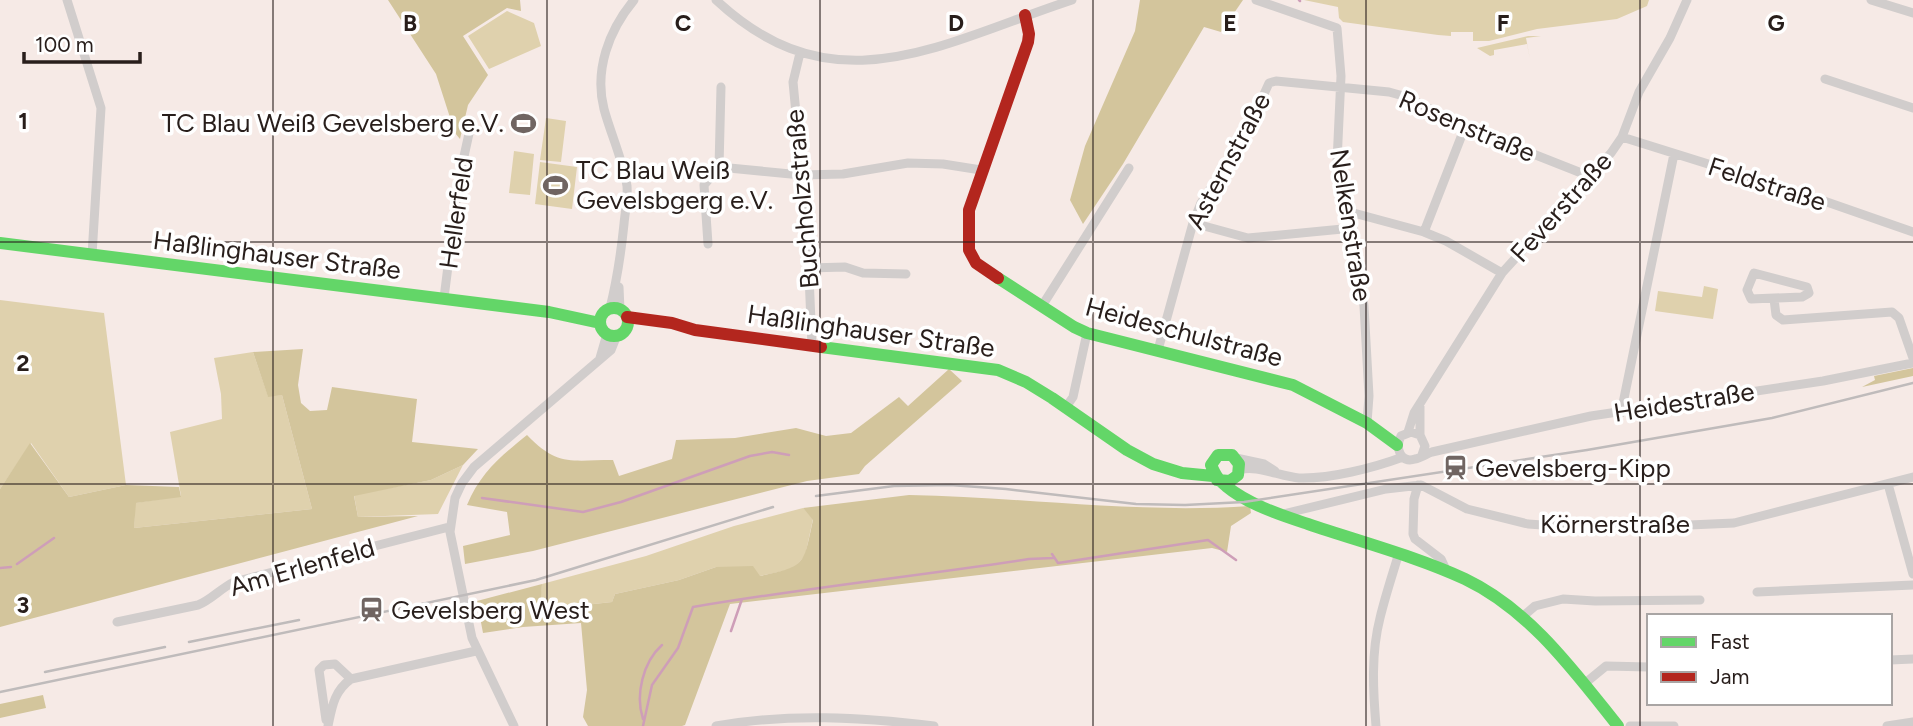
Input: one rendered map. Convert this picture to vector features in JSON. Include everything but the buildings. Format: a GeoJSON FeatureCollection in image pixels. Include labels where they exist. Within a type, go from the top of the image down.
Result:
{"type":"FeatureCollection","features":[{"type":"Feature","properties":{"kind":"main road"},"geometry":{"type":"LineString","coordinates":[[981,170],[1028,42],[1025,15]]}},
{"type":"Feature","properties":{"kind":"main road","name":"Heideschulstraße"},"geometry":{"type":"LineString","coordinates":[[981,170],[969,210],[969,250],[976,263],[1042,306],[1087,333],[1293,385],[1402,443]]}},
{"type":"Feature","properties":{"kind":"main road","name":"Haßlinghauser Straße"},"geometry":{"type":"LineString","coordinates":[[0,243],[998,370],[1035,386],[1133,455],[1156,466],[1180,472],[1214,474]]}},
{"type":"Feature","properties":{"kind":"main road"},"geometry":{"type":"LineString","coordinates":[[1239,493],[1237,469],[1227,453],[1216,456],[1214,474],[1226,489],[1239,493],[1256,504],[1447,572],[1486,590],[1550,645],[1618,726]]}},
{"type":"Feature","properties":{"kind":"main road"},"geometry":{"type":"LineString","coordinates":[[1214,474],[1225,482],[1237,469]]}},
{"type":"Feature","properties":{"kind":"street"},"geometry":{"type":"LineString","coordinates":[[67,0],[101,108],[92,255]]}},
{"type":"Feature","properties":{"kind":"street"},"geometry":{"type":"LineString","coordinates":[[514,726],[476,651],[461,593],[449,527],[455,498],[474,467],[600,358],[614,321],[627,187],[604,110],[601,83],[611,36],[623,13],[634,0]]}},
{"type":"Feature","properties":{"kind":"street"},"geometry":{"type":"LineString","coordinates":[[716,0],[746,26],[767,39],[800,53],[845,61],[887,59],[927,50],[1072,0]]}},
{"type":"Feature","properties":{"kind":"street","name":"Nelkenstraße"},"geometry":{"type":"LineString","coordinates":[[1256,0],[1337,28],[1341,88],[1337,162],[1353,229],[1366,327],[1369,396],[1367,423]]}},
{"type":"Feature","properties":{"kind":"street","name":"Feverstraße"},"geometry":{"type":"LineString","coordinates":[[1402,443],[1414,413],[1502,273],[1611,153],[1622,137],[1639,92],[1672,34],[1687,0]]}},
{"type":"Feature","properties":{"kind":"street"},"geometry":{"type":"LineString","coordinates":[[1871,0],[1913,13]]}},
{"type":"Feature","properties":{"kind":"street","name":"Buchholzstraße"},"geometry":{"type":"LineString","coordinates":[[800,53],[793,82],[809,268],[812,345]]}},
{"type":"Feature","properties":{"kind":"street"},"geometry":{"type":"LineString","coordinates":[[1825,79],[1913,108]]}},
{"type":"Feature","properties":{"kind":"street","name":"Asternstraße"},"geometry":{"type":"LineString","coordinates":[[1158,350],[1201,203],[1245,136],[1269,83],[1276,81],[1341,88]]}},
{"type":"Feature","properties":{"kind":"street"},"geometry":{"type":"LineString","coordinates":[[708,244],[704,185],[719,167],[721,87]]}},
{"type":"Feature","properties":{"kind":"street","name":"Rosenstraße"},"geometry":{"type":"LineString","coordinates":[[1341,88],[1389,92],[1407,97],[1465,127],[1589,176]]}},
{"type":"Feature","properties":{"kind":"street"},"geometry":{"type":"LineString","coordinates":[[1424,232],[1465,127]]}},
{"type":"Feature","properties":{"kind":"street","name":"Hellerfeld"},"geometry":{"type":"LineString","coordinates":[[444,298],[459,179],[470,129]]}},
{"type":"Feature","properties":{"kind":"street","name":"Feldstraße"},"geometry":{"type":"LineString","coordinates":[[1622,137],[1804,194],[1913,232]]}},
{"type":"Feature","properties":{"kind":"street"},"geometry":{"type":"LineString","coordinates":[[1621,413],[1674,154]]}},
{"type":"Feature","properties":{"kind":"street"},"geometry":{"type":"LineString","coordinates":[[719,167],[801,175],[843,174],[908,163],[943,164],[981,170]]}},
{"type":"Feature","properties":{"kind":"street"},"geometry":{"type":"LineString","coordinates":[[1042,306],[1129,167]]}},
{"type":"Feature","properties":{"kind":"street"},"geometry":{"type":"LineString","coordinates":[[1350,212],[1424,232],[1446,241],[1502,273]]}},
{"type":"Feature","properties":{"kind":"street"},"geometry":{"type":"LineString","coordinates":[[1193,223],[1248,238],[1353,229]]}},
{"type":"Feature","properties":{"kind":"street"},"geometry":{"type":"LineString","coordinates":[[809,268],[845,267],[863,273],[906,274]]}},
{"type":"Feature","properties":{"kind":"street"},"geometry":{"type":"LineString","coordinates":[[1754,273],[1809,289],[1806,297],[1774,299],[1755,300],[1748,297],[1748,285],[1754,273]]}},
{"type":"Feature","properties":{"kind":"street"},"geometry":{"type":"LineString","coordinates":[[1774,299],[1776,315],[1783,320],[1892,312],[1899,318],[1913,358]]}},
{"type":"Feature","properties":{"kind":"street"},"geometry":{"type":"LineString","coordinates":[[1066,407],[1073,397],[1087,333]]}},
{"type":"Feature","properties":{"kind":"street","name":"Heidestraße"},"geometry":{"type":"LineString","coordinates":[[1457,446],[1436,444],[1422,437],[1402,443],[1415,460],[1422,455],[1457,446],[1591,416],[1823,381],[1913,363]]}},
{"type":"Feature","properties":{"kind":"street"},"geometry":{"type":"LineString","coordinates":[[1420,406],[1425,449],[1422,455]]}},
{"type":"Feature","properties":{"kind":"street"},"geometry":{"type":"LineString","coordinates":[[1237,469],[1251,468],[1300,478],[1321,477],[1377,465],[1402,443]]}},
{"type":"Feature","properties":{"kind":"street","name":"Körnerstraße"},"geometry":{"type":"LineString","coordinates":[[1418,485],[1426,486],[1467,509],[1528,524],[1601,529],[1734,523],[1913,477]]}},
{"type":"Feature","properties":{"kind":"street"},"geometry":{"type":"LineString","coordinates":[[1888,484],[1913,574]]}},
{"type":"Feature","properties":{"kind":"street"},"geometry":{"type":"LineString","coordinates":[[1282,515],[1374,491],[1418,485],[1413,499],[1413,534],[1415,539],[1441,559],[1447,572]]}},
{"type":"Feature","properties":{"kind":"street","name":"Am Erlenfeld"},"geometry":{"type":"LineString","coordinates":[[117,622],[204,603],[220,588],[234,582],[449,527]]}},
{"type":"Feature","properties":{"kind":"street"},"geometry":{"type":"LineString","coordinates":[[1376,726],[1376,645],[1380,620],[1398,556]]}},
{"type":"Feature","properties":{"kind":"street"},"geometry":{"type":"LineString","coordinates":[[1757,592],[1913,584]]}},
{"type":"Feature","properties":{"kind":"street"},"geometry":{"type":"LineString","coordinates":[[1521,618],[1535,606],[1563,599],[1700,600]]}},
{"type":"Feature","properties":{"kind":"street"},"geometry":{"type":"LineString","coordinates":[[328,726],[335,696],[351,679],[476,651]]}},
{"type":"Feature","properties":{"kind":"street"},"geometry":{"type":"LineString","coordinates":[[1892,660],[1913,659]]}},
{"type":"Feature","properties":{"kind":"street"},"geometry":{"type":"LineString","coordinates":[[328,726],[318,670],[324,665],[335,663],[351,679]]}},
{"type":"Feature","properties":{"kind":"street"},"geometry":{"type":"LineString","coordinates":[[1584,684],[1606,666],[1647,667]]}},
{"type":"Feature","properties":{"kind":"street"},"geometry":{"type":"LineString","coordinates":[[716,726],[747,720],[792,717],[850,718],[934,726]]}},
{"type":"Feature","properties":{"kind":"street"},"geometry":{"type":"LineString","coordinates":[[1887,726],[1913,722]]}},
{"type":"Feature","properties":{"kind":"street"},"geometry":{"type":"LineString","coordinates":[[1630,726],[1674,726]]}},
{"type":"Feature","properties":{"kind":"shaded area"},"geometry":{"type":"Polygon","coordinates":[[[388,0],[520,0],[521,11],[507,8],[463,36],[488,75],[468,105],[460,139],[455,133],[436,74],[388,0]]]}},
{"type":"Feature","properties":{"kind":"shaded area"},"geometry":{"type":"Polygon","coordinates":[[[1140,0],[1243,0],[1221,32],[1204,27],[1123,164],[1083,224],[1070,200],[1085,146],[1135,31],[1140,0]]]}},
{"type":"Feature","properties":{"kind":"shaded area"},"geometry":{"type":"Polygon","coordinates":[[[1304,0],[1649,0],[1647,6],[1617,19],[1537,29],[1489,41],[1473,41],[1473,32],[1451,32],[1451,36],[1438,35],[1343,22],[1339,18],[1338,7],[1304,0]]]}},
{"type":"Feature","properties":{"kind":"shaded area"},"geometry":{"type":"Polygon","coordinates":[[[507,11],[534,23],[541,46],[489,69],[468,36],[507,11]]]}},
{"type":"Feature","properties":{"kind":"shaded area"},"geometry":{"type":"Polygon","coordinates":[[[1528,36],[1541,36],[1526,38],[1530,59],[1527,44],[1494,50],[1494,55],[1490,56],[1477,48],[1528,36]]]}},
{"type":"Feature","properties":{"kind":"shaded area","name":"TC Blau Weiß Gevelsbgerg e.V."},"geometry":{"type":"Polygon","coordinates":[[[546,118],[566,121],[561,162],[540,160],[546,118]]]}},
{"type":"Feature","properties":{"kind":"shaded area","name":"TC Blau Weiß Gevelsbgerg e.V."},"geometry":{"type":"Polygon","coordinates":[[[514,151],[534,154],[530,195],[509,193],[514,151]]]}},
{"type":"Feature","properties":{"kind":"shaded area","name":"TC Blau Weiß Gevelsbgerg e.V."},"geometry":{"type":"Polygon","coordinates":[[[540,162],[577,167],[572,209],[535,204],[540,162]]]}},
{"type":"Feature","properties":{"kind":"shaded area"},"geometry":{"type":"Polygon","coordinates":[[[1704,286],[1718,289],[1713,319],[1655,311],[1658,291],[1702,297],[1704,286]]]}},
{"type":"Feature","properties":{"kind":"shaded area"},"geometry":{"type":"Polygon","coordinates":[[[0,300],[104,313],[126,485],[69,497],[31,443],[0,489],[0,300]]]}},
{"type":"Feature","properties":{"kind":"shaded area"},"geometry":{"type":"Polygon","coordinates":[[[303,349],[298,385],[301,403],[310,411],[327,410],[332,387],[417,399],[412,442],[478,449],[463,465],[431,480],[354,496],[358,517],[418,516],[0,627],[0,489],[30,443],[69,497],[126,485],[179,487],[181,497],[136,503],[134,528],[312,509],[282,395],[268,397],[253,352],[303,349]]]}},
{"type":"Feature","properties":{"kind":"shaded area"},"geometry":{"type":"Polygon","coordinates":[[[253,352],[268,396],[282,395],[312,509],[134,528],[135,503],[181,496],[170,432],[222,419],[221,394],[214,358],[253,352]]]}},
{"type":"Feature","properties":{"kind":"shaded area"},"geometry":{"type":"Polygon","coordinates":[[[1913,368],[1913,376],[1862,387],[1875,380],[1874,376],[1913,368]]]}},
{"type":"Feature","properties":{"kind":"shaded area"},"geometry":{"type":"Polygon","coordinates":[[[949,369],[962,381],[859,474],[807,481],[533,551],[465,564],[463,546],[510,535],[507,512],[467,505],[485,474],[527,435],[548,452],[566,460],[613,460],[619,476],[672,459],[676,440],[735,438],[796,428],[826,436],[851,433],[899,397],[908,406],[949,369]]]}},
{"type":"Feature","properties":{"kind":"shaded area"},"geometry":{"type":"Polygon","coordinates":[[[463,465],[438,514],[358,517],[354,495],[431,480],[463,465]]]}},
{"type":"Feature","properties":{"kind":"shaded area"},"geometry":{"type":"Polygon","coordinates":[[[909,495],[1122,507],[1250,506],[1251,513],[1231,526],[1227,552],[1212,548],[730,604],[685,725],[682,726],[588,726],[583,717],[587,690],[581,623],[483,633],[477,601],[542,584],[540,610],[612,602],[615,594],[679,580],[716,567],[753,566],[760,576],[787,569],[800,561],[807,546],[813,520],[803,508],[909,495]]]}},
{"type":"Feature","properties":{"kind":"shaded area"},"geometry":{"type":"Polygon","coordinates":[[[803,508],[813,519],[805,556],[793,569],[760,576],[716,567],[679,580],[615,594],[612,602],[539,610],[542,584],[646,556],[734,526],[803,508]]]}},
{"type":"Feature","properties":{"kind":"shaded area"},"geometry":{"type":"Polygon","coordinates":[[[43,695],[46,708],[0,718],[0,704],[43,695]]]}},
{"type":"Feature","properties":{"kind":"waterway"},"geometry":{"type":"LineString","coordinates":[[482,498],[583,512],[621,502],[750,456],[772,452],[789,455]]}},
{"type":"Feature","properties":{"kind":"waterway"},"geometry":{"type":"LineString","coordinates":[[17,564],[54,538]]}},
{"type":"Feature","properties":{"kind":"waterway"},"geometry":{"type":"LineString","coordinates":[[1052,554],[1058,563],[1208,540],[1236,560]]}},
{"type":"Feature","properties":{"kind":"waterway"},"geometry":{"type":"LineString","coordinates":[[643,726],[652,685],[678,648],[693,607],[1029,559],[1053,558]]}},
{"type":"Feature","properties":{"kind":"waterway"},"geometry":{"type":"LineString","coordinates":[[0,568],[11,567]]}},
{"type":"Feature","properties":{"kind":"waterway"},"geometry":{"type":"LineString","coordinates":[[731,631],[742,599]]}},
{"type":"Feature","properties":{"kind":"waterway"},"geometry":{"type":"LineString","coordinates":[[643,719],[640,700],[642,679],[650,660],[662,645]]}},
{"type":"Feature","properties":{"kind":"railway"},"geometry":{"type":"LineString","coordinates":[[816,496],[894,486],[950,485],[1136,504],[1244,502],[1587,450],[1772,418],[1913,383]]}},
{"type":"Feature","properties":{"kind":"railway"},"geometry":{"type":"LineString","coordinates":[[0,692],[536,580],[773,507]]}},
{"type":"Feature","properties":{"kind":"railway"},"geometry":{"type":"LineString","coordinates":[[189,642],[299,620]]}},
{"type":"Feature","properties":{"kind":"railway"},"geometry":{"type":"LineString","coordinates":[[45,672],[165,647]]}},
{"type":"Feature","properties":{"kind":"traffic: fast"},"geometry":{"type":"LineString","coordinates":[[0,243],[549,312],[600,323]]}},
{"type":"Feature","properties":{"kind":"traffic: fast"},"geometry":{"type":"LineString","coordinates":[[998,278],[1087,333],[1293,385],[1367,423],[1397,445]]}},
{"type":"Feature","properties":{"kind":"traffic: fast"},"geometry":{"type":"LineString","coordinates":[[614,308],[624,312],[628,322],[624,332],[614,336],[604,332],[600,322],[604,312],[614,308]]}},
{"type":"Feature","properties":{"kind":"traffic: fast"},"geometry":{"type":"LineString","coordinates":[[821,347],[998,370],[1026,382],[1127,450],[1153,464],[1182,473],[1213,476]]}},
{"type":"Feature","properties":{"kind":"traffic: fast"},"geometry":{"type":"LineString","coordinates":[[1217,480],[1230,481],[1238,475],[1239,464],[1232,455],[1218,455],[1211,465],[1219,479],[1221,481],[1235,493],[1245,499],[1287,517],[1427,563],[1488,592],[1510,607],[1549,644],[1618,726]]}},
{"type":"Feature","properties":{"kind":"traffic: jam"},"geometry":{"type":"LineString","coordinates":[[998,278],[976,263],[969,250],[969,210],[1028,42],[1025,15]]}},
{"type":"Feature","properties":{"kind":"traffic: jam"},"geometry":{"type":"LineString","coordinates":[[627,317],[672,323],[695,330],[821,347]]}},
{"type":"Feature","properties":{"kind":"place","name":"TC Blau Weiß Gevelsberg e.V."},"geometry":{"type":"Point","coordinates":[524,123]}},
{"type":"Feature","properties":{"kind":"place","name":"TC Blau Weiß Gevelsbgerg e.V."},"geometry":{"type":"Point","coordinates":[556,185]}},
{"type":"Feature","properties":{"kind":"place","name":"Gevelsberg-Kipp"},"geometry":{"type":"Point","coordinates":[1455,468]}},
{"type":"Feature","properties":{"kind":"place","name":"Gevelsberg West"},"geometry":{"type":"Point","coordinates":[371,610]}}]}
